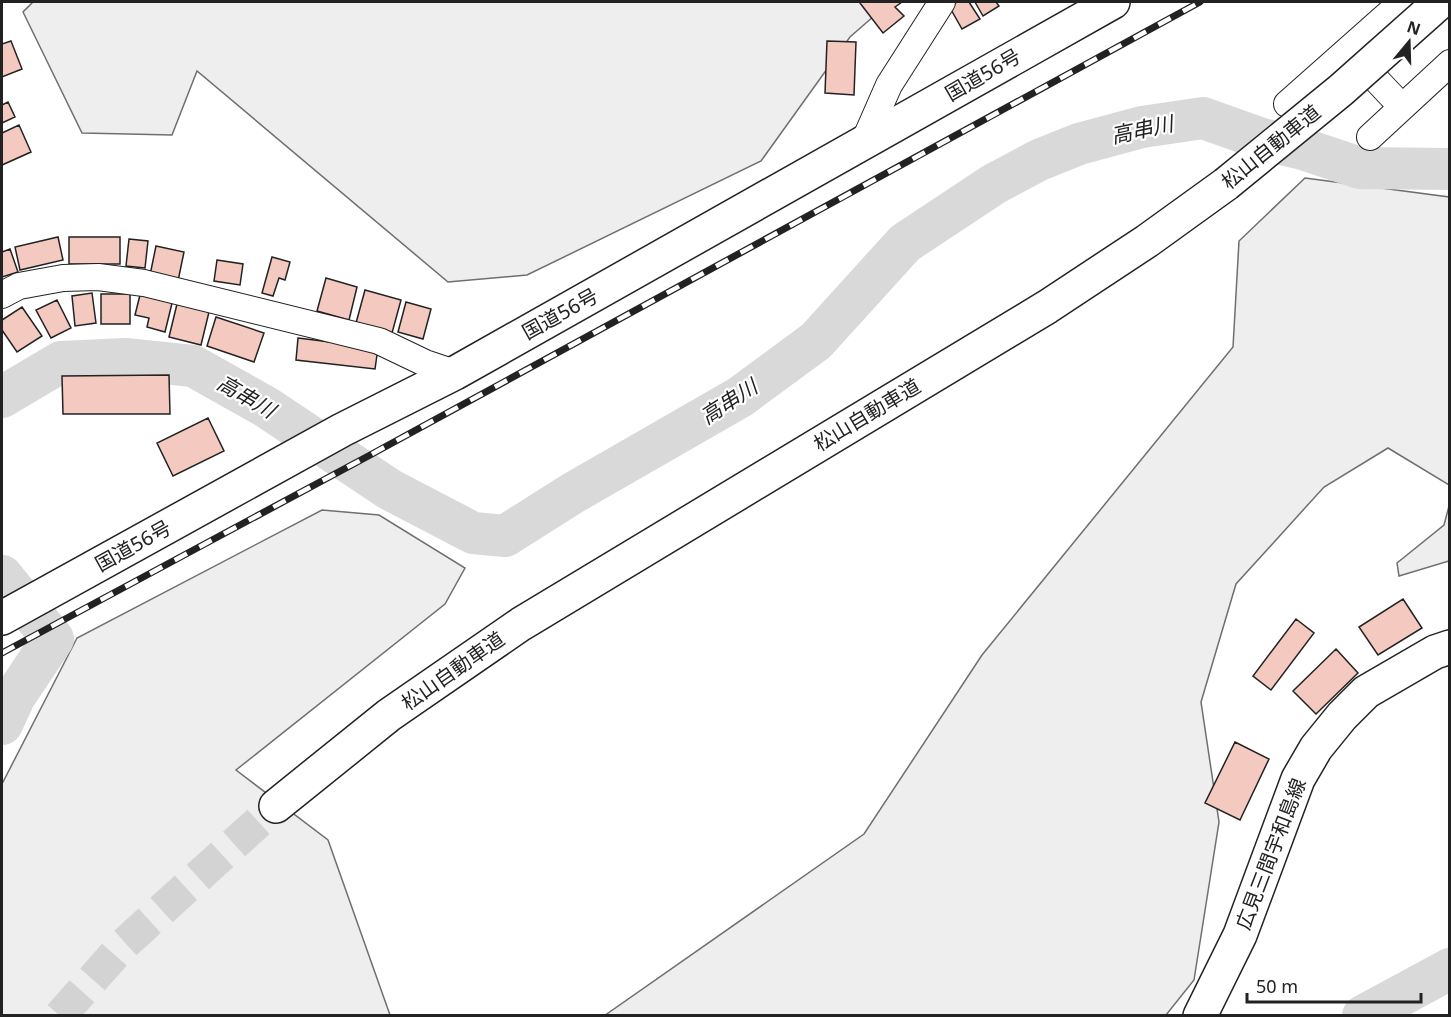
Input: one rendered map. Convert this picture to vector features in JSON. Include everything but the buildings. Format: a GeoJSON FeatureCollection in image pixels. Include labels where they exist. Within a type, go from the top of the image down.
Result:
{"type":"FeatureCollection","features":[{"type":"Feature","properties":{"kind":"main road","name":"国道56号"},"geometry":{"type":"LineString","coordinates":[[9,614],[342,430],[455,373],[1113,2]]}},
{"type":"Feature","properties":{"kind":"main road","name":"松山自動車道"},"geometry":{"type":"LineString","coordinates":[[276,806],[389,715],[521,624],[1047,307],[1148,240],[1226,184],[1341,90],[1440,2]]}},
{"type":"Feature","properties":{"kind":"main road","name":"広見三間宇和島線"},"geometry":{"type":"LineString","coordinates":[[1200,1016],[1240,936],[1298,778],[1316,748],[1342,716],[1366,692],[1435,652],[1449,647]]}},
{"type":"Feature","properties":{"kind":"street"},"geometry":{"type":"LineString","coordinates":[[864,142],[889,85],[942,2]]}},
{"type":"Feature","properties":{"kind":"street"},"geometry":{"type":"LineString","coordinates":[[1287,105],[1402,2]]}},
{"type":"Feature","properties":{"kind":"street"},"geometry":{"type":"LineString","coordinates":[[1348,51],[1402,107]]}},
{"type":"Feature","properties":{"kind":"street"},"geometry":{"type":"LineString","coordinates":[[1370,137],[1449,63]]}},
{"type":"Feature","properties":{"kind":"street"},"geometry":{"type":"LineString","coordinates":[[2,295],[19,286],[63,278],[98,278],[144,284],[380,341],[425,363],[455,373]]}},
{"type":"Feature","properties":{"kind":"shaded area"},"geometry":{"type":"Polygon","coordinates":[[[33,2],[890,2],[850,37],[761,161],[527,275],[448,282],[197,71],[172,135],[82,133],[23,12],[33,2]]]}},
{"type":"Feature","properties":{"kind":"shaded area"},"geometry":{"type":"Polygon","coordinates":[[[1305,178],[1449,197],[1449,485],[1388,448],[1324,487],[1236,584],[1201,702],[1219,822],[1194,980],[1166,1015],[604,1016],[864,834],[982,655],[1233,347],[1239,241],[1305,178]]]}},
{"type":"Feature","properties":{"kind":"shaded area"},"geometry":{"type":"Polygon","coordinates":[[[1449,506],[1449,561],[1399,576],[1397,563],[1444,525],[1449,506]]]}},
{"type":"Feature","properties":{"kind":"shaded area"},"geometry":{"type":"Polygon","coordinates":[[[322,510],[379,515],[465,568],[445,604],[236,770],[328,840],[390,1015],[2,1015],[2,784],[77,638],[322,510]]]}},
{"type":"Feature","properties":{"kind":"waterway","name":"高串川"},"geometry":{"type":"LineString","coordinates":[[2,397],[61,362],[125,359],[193,366],[266,407],[389,489],[473,533],[505,536],[573,493],[740,397],[816,341],[905,243],[994,184],[1039,160],[1079,144],[1142,127],[1203,118],[1262,139],[1306,150],[1360,168],[1450,169]]}},
{"type":"Feature","properties":{"kind":"waterway","name":"高串川"},"geometry":{"type":"LineString","coordinates":[[2,576],[53,639],[15,696],[2,724]]}},
{"type":"Feature","properties":{"kind":"waterway"},"geometry":{"type":"LineString","coordinates":[[1363,1016],[1450,969]]}},
{"type":"Feature","properties":{"kind":"tunnel"},"geometry":{"type":"LineString","coordinates":[[60,1016],[123,945],[276,806]]}},
{"type":"Feature","properties":{"kind":"railway"},"geometry":{"type":"LineString","coordinates":[[2,653],[372,454],[1200,2]]}}]}
